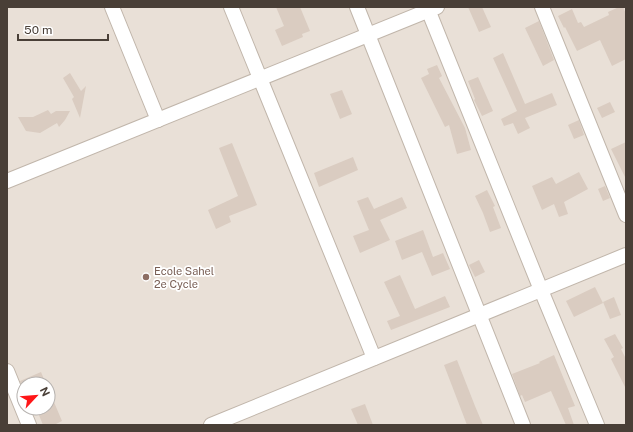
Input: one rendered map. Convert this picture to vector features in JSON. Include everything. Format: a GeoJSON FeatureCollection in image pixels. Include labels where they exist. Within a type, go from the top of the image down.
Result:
{"type":"FeatureCollection","features":[{"type":"Feature","properties":{"kind":"street"},"geometry":{"type":"LineString","coordinates":[[112,7],[158,120]]}},
{"type":"Feature","properties":{"kind":"street"},"geometry":{"type":"LineString","coordinates":[[232,7],[374,358]]}},
{"type":"Feature","properties":{"kind":"street"},"geometry":{"type":"LineString","coordinates":[[357,7],[523,425]]}},
{"type":"Feature","properties":{"kind":"street"},"geometry":{"type":"LineString","coordinates":[[542,7],[626,216]]}},
{"type":"Feature","properties":{"kind":"street"},"geometry":{"type":"LineString","coordinates":[[7,181],[431,8],[541,290],[597,425]]}},
{"type":"Feature","properties":{"kind":"street"},"geometry":{"type":"LineString","coordinates":[[211,425],[626,255]]}},
{"type":"Feature","properties":{"kind":"street"},"geometry":{"type":"LineString","coordinates":[[7,371],[29,425]]}},
{"type":"Feature","properties":{"kind":"shaded area"},"geometry":{"type":"Polygon","coordinates":[[[7,7],[626,7],[626,425],[7,425],[7,7]]]}},
{"type":"Feature","properties":{"kind":"building"},"geometry":{"type":"Polygon","coordinates":[[[276,7],[300,7],[310,31],[302,34],[303,37],[282,46],[275,30],[284,26],[276,7]]]}},
{"type":"Feature","properties":{"kind":"building"},"geometry":{"type":"Polygon","coordinates":[[[468,7],[482,7],[491,27],[479,32],[468,7]]]}},
{"type":"Feature","properties":{"kind":"building"},"geometry":{"type":"Polygon","coordinates":[[[619,7],[623,7],[626,14],[626,59],[612,66],[600,40],[577,51],[558,16],[572,9],[578,23],[581,22],[584,27],[609,15],[608,12],[619,7]]]}},
{"type":"Feature","properties":{"kind":"building"},"geometry":{"type":"Polygon","coordinates":[[[539,21],[554,60],[543,66],[525,28],[539,21]]]}},
{"type":"Feature","properties":{"kind":"building"},"geometry":{"type":"Polygon","coordinates":[[[503,53],[525,104],[552,93],[557,105],[525,118],[530,128],[518,134],[513,123],[504,126],[501,119],[517,111],[493,58],[503,53]]]}},
{"type":"Feature","properties":{"kind":"building"},"geometry":{"type":"Polygon","coordinates":[[[437,65],[442,76],[439,78],[465,128],[471,150],[457,154],[449,125],[445,127],[421,78],[429,74],[427,69],[437,65]]]}},
{"type":"Feature","properties":{"kind":"building"},"geometry":{"type":"Polygon","coordinates":[[[70,73],[81,91],[86,86],[80,118],[72,99],[74,97],[63,78],[70,73]]]}},
{"type":"Feature","properties":{"kind":"building"},"geometry":{"type":"Polygon","coordinates":[[[478,77],[493,111],[482,116],[474,100],[475,99],[468,81],[478,77]]]}},
{"type":"Feature","properties":{"kind":"building"},"geometry":{"type":"Polygon","coordinates":[[[342,90],[352,114],[340,119],[330,94],[342,90]]]}},
{"type":"Feature","properties":{"kind":"building"},"geometry":{"type":"Polygon","coordinates":[[[610,102],[615,112],[602,118],[597,108],[610,102]]]}},
{"type":"Feature","properties":{"kind":"building"},"geometry":{"type":"Polygon","coordinates":[[[48,110],[51,114],[56,111],[70,111],[59,127],[57,123],[40,133],[26,131],[18,117],[33,117],[48,110]]]}},
{"type":"Feature","properties":{"kind":"building"},"geometry":{"type":"Polygon","coordinates":[[[579,120],[584,135],[574,139],[568,125],[579,120]]]}},
{"type":"Feature","properties":{"kind":"building"},"geometry":{"type":"Polygon","coordinates":[[[626,142],[626,179],[611,149],[626,142]]]}},
{"type":"Feature","properties":{"kind":"building"},"geometry":{"type":"Polygon","coordinates":[[[232,143],[257,205],[229,216],[231,222],[216,229],[208,210],[238,196],[219,148],[232,143]]]}},
{"type":"Feature","properties":{"kind":"building"},"geometry":{"type":"Polygon","coordinates":[[[353,157],[358,170],[319,187],[314,173],[353,157]]]}},
{"type":"Feature","properties":{"kind":"building"},"geometry":{"type":"Polygon","coordinates":[[[579,172],[588,189],[564,202],[568,214],[559,217],[554,204],[542,210],[532,186],[552,177],[556,184],[579,172]]]}},
{"type":"Feature","properties":{"kind":"building"},"geometry":{"type":"Polygon","coordinates":[[[605,186],[610,198],[603,201],[598,189],[605,186]]]}},
{"type":"Feature","properties":{"kind":"building"},"geometry":{"type":"Polygon","coordinates":[[[487,190],[495,206],[493,207],[501,228],[490,232],[475,196],[487,190]]]}},
{"type":"Feature","properties":{"kind":"building"},"geometry":{"type":"Polygon","coordinates":[[[368,197],[374,209],[402,197],[407,208],[380,220],[390,240],[360,253],[353,236],[369,230],[357,201],[368,197]]]}},
{"type":"Feature","properties":{"kind":"building"},"geometry":{"type":"Polygon","coordinates":[[[423,230],[433,257],[443,253],[450,269],[432,276],[422,252],[402,260],[395,241],[423,230]]]}},
{"type":"Feature","properties":{"kind":"building"},"geometry":{"type":"Polygon","coordinates":[[[479,260],[485,272],[475,277],[469,265],[479,260]]]}},
{"type":"Feature","properties":{"kind":"building"},"geometry":{"type":"Polygon","coordinates":[[[400,275],[415,309],[445,296],[450,307],[391,330],[387,321],[400,316],[384,282],[400,275]]]}},
{"type":"Feature","properties":{"kind":"building"},"geometry":{"type":"Polygon","coordinates":[[[595,287],[603,303],[574,317],[566,301],[595,287]]]}},
{"type":"Feature","properties":{"kind":"building"},"geometry":{"type":"Polygon","coordinates":[[[614,297],[621,315],[610,319],[603,302],[614,297]]]}},
{"type":"Feature","properties":{"kind":"building"},"geometry":{"type":"Polygon","coordinates":[[[615,334],[623,348],[621,349],[626,359],[626,389],[611,359],[614,357],[604,339],[615,334]]]}},
{"type":"Feature","properties":{"kind":"building"},"geometry":{"type":"Polygon","coordinates":[[[554,355],[575,406],[568,408],[574,425],[566,425],[551,391],[525,402],[522,395],[520,396],[512,374],[540,363],[539,362],[554,355]]]}},
{"type":"Feature","properties":{"kind":"building"},"geometry":{"type":"Polygon","coordinates":[[[457,360],[483,425],[467,425],[444,365],[457,360]]]}},
{"type":"Feature","properties":{"kind":"building"},"geometry":{"type":"Polygon","coordinates":[[[41,372],[43,376],[32,376],[41,372]]]}},
{"type":"Feature","properties":{"kind":"building"},"geometry":{"type":"Polygon","coordinates":[[[365,404],[373,425],[358,425],[351,409],[365,404]]]}},
{"type":"Feature","properties":{"kind":"building"},"geometry":{"type":"Polygon","coordinates":[[[56,407],[62,421],[54,425],[43,425],[39,416],[56,416],[56,407]]]}},
{"type":"Feature","properties":{"kind":"place","name":"Ecole Sahel 2e Cycle"},"geometry":{"type":"Point","coordinates":[146,277]}}]}
